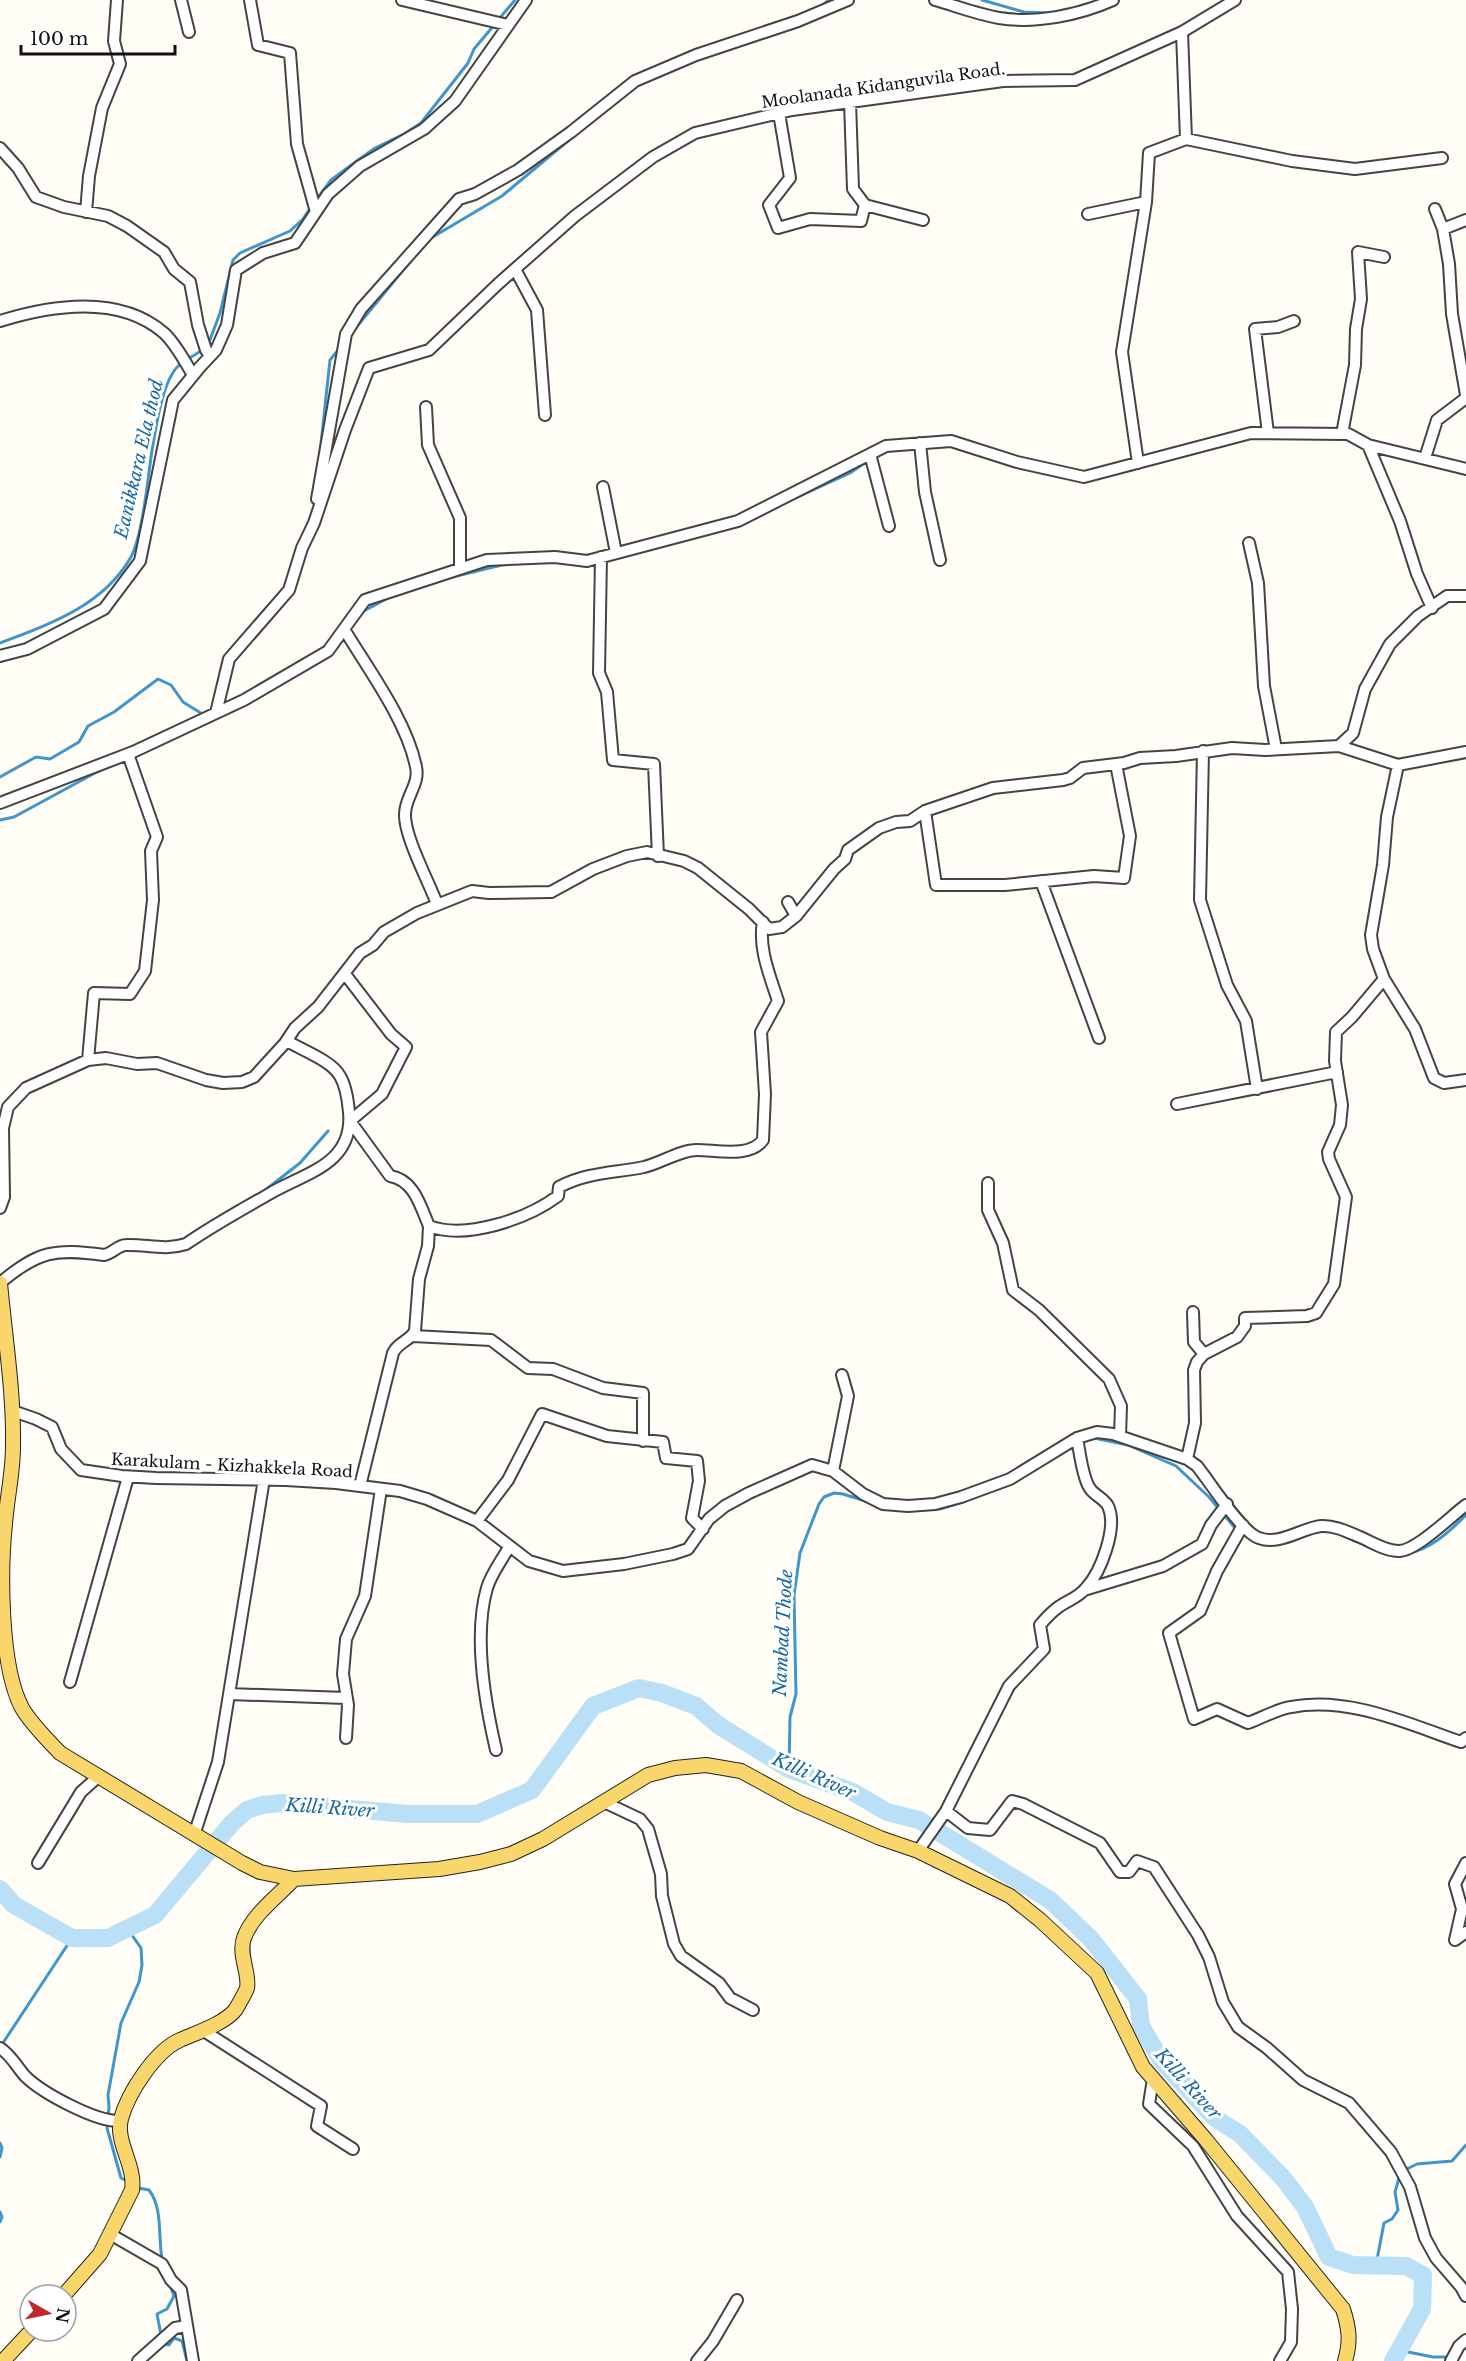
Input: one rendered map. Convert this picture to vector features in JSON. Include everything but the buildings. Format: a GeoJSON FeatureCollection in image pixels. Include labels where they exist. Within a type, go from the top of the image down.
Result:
{"type":"FeatureCollection","features":[{"type":"Feature","properties":{"kind":"main road"},"geometry":{"type":"LineString","coordinates":[[0,1283],[13,1412],[14,1450],[2,1569],[3,1655],[12,1686],[22,1708],[39,1731],[60,1753],[242,1863],[260,1872],[294,1879],[439,1869],[511,1854],[543,1839],[648,1775],[690,1766],[722,1766],[741,1771],[798,1802],[880,1839],[918,1851],[1010,1896],[1097,1973],[1143,2067],[1206,2140],[1343,2309],[1349,2329],[1350,2346],[1345,2361]]}},
{"type":"Feature","properties":{"kind":"main road"},"geometry":{"type":"LineString","coordinates":[[75,2283],[100,2254],[133,2185],[120,2121],[135,2088],[152,2062],[177,2041],[204,2031],[234,2011],[247,1988],[243,1940],[252,1923],[294,1879]]}},
{"type":"Feature","properties":{"kind":"main road"},"geometry":{"type":"LineString","coordinates":[[3,2361],[20,2343]]}},
{"type":"Feature","properties":{"kind":"street"},"geometry":{"type":"LineString","coordinates":[[86,212],[89,176],[102,108],[120,64],[114,41],[117,0]]}},
{"type":"Feature","properties":{"kind":"street"},"geometry":{"type":"LineString","coordinates":[[181,0],[189,32]]}},
{"type":"Feature","properties":{"kind":"street"},"geometry":{"type":"LineString","coordinates":[[250,0],[258,45],[290,53],[297,144],[316,212]]}},
{"type":"Feature","properties":{"kind":"street"},"geometry":{"type":"LineString","coordinates":[[402,0],[508,25]]}},
{"type":"Feature","properties":{"kind":"street"},"geometry":{"type":"LineString","coordinates":[[0,656],[27,649],[104,609],[140,561],[173,400],[188,367],[210,356],[216,350],[227,325],[236,270],[263,253],[295,243],[328,194],[360,166],[424,129],[455,101],[526,0]]}},
{"type":"Feature","properties":{"kind":"street"},"geometry":{"type":"LineString","coordinates":[[314,523],[346,334],[361,309],[459,199],[475,194],[518,170],[571,132],[635,81],[696,55],[798,21],[848,0]]}},
{"type":"Feature","properties":{"kind":"street"},"geometry":{"type":"LineString","coordinates":[[935,0],[999,18],[1041,19],[1100,6],[1113,0]]}},
{"type":"Feature","properties":{"kind":"street","name":"Moolanada Kidanguvila Road."},"geometry":{"type":"LineString","coordinates":[[212,715],[229,659],[289,590],[302,548],[314,523],[345,430],[369,368],[429,350],[575,216],[662,152],[695,133],[778,113],[1003,81],[1074,80],[1182,33],[1235,0]]}},
{"type":"Feature","properties":{"kind":"street"},"geometry":{"type":"LineString","coordinates":[[1182,33],[1186,139]]}},
{"type":"Feature","properties":{"kind":"street"},"geometry":{"type":"LineString","coordinates":[[850,102],[853,189],[865,206],[923,220]]}},
{"type":"Feature","properties":{"kind":"street"},"geometry":{"type":"LineString","coordinates":[[778,113],[790,178],[769,205],[778,228],[810,219],[861,221],[865,206]]}},
{"type":"Feature","properties":{"kind":"street"},"geometry":{"type":"LineString","coordinates":[[1138,463],[1122,352],[1146,201],[1149,153],[1186,139],[1292,161],[1355,169],[1442,158]]}},
{"type":"Feature","properties":{"kind":"street"},"geometry":{"type":"LineString","coordinates":[[0,148],[18,168],[36,197],[64,207],[108,216],[127,226],[164,252],[174,268],[190,282],[198,325],[210,356]]}},
{"type":"Feature","properties":{"kind":"street"},"geometry":{"type":"LineString","coordinates":[[1088,214],[1146,201]]}},
{"type":"Feature","properties":{"kind":"street"},"geometry":{"type":"LineString","coordinates":[[1425,459],[1437,420],[1466,397],[1452,314],[1449,264],[1443,229],[1435,209]]}},
{"type":"Feature","properties":{"kind":"street"},"geometry":{"type":"LineString","coordinates":[[1443,229],[1466,220]]}},
{"type":"Feature","properties":{"kind":"street"},"geometry":{"type":"LineString","coordinates":[[1342,434],[1355,365],[1356,329],[1361,299],[1358,252],[1384,257]]}},
{"type":"Feature","properties":{"kind":"street"},"geometry":{"type":"LineString","coordinates":[[515,269],[537,310],[545,415]]}},
{"type":"Feature","properties":{"kind":"street"},"geometry":{"type":"LineString","coordinates":[[0,321],[36,310],[88,306],[118,309],[147,321],[164,334],[188,367]]}},
{"type":"Feature","properties":{"kind":"street"},"geometry":{"type":"LineString","coordinates":[[1268,433],[1255,329],[1278,327],[1294,321]]}},
{"type":"Feature","properties":{"kind":"street"},"geometry":{"type":"LineString","coordinates":[[426,406],[428,446],[460,518],[460,569]]}},
{"type":"Feature","properties":{"kind":"street"},"geometry":{"type":"LineString","coordinates":[[0,803],[128,754],[244,699],[328,651],[366,600],[487,560],[555,557],[587,561],[738,521],[886,446],[951,441],[1017,462],[1084,477],[1251,433],[1348,434],[1368,445],[1466,469]]}},
{"type":"Feature","properties":{"kind":"street"},"geometry":{"type":"LineString","coordinates":[[920,443],[925,492],[939,560]]}},
{"type":"Feature","properties":{"kind":"street"},"geometry":{"type":"LineString","coordinates":[[1368,445],[1400,521],[1417,574],[1432,608]]}},
{"type":"Feature","properties":{"kind":"street"},"geometry":{"type":"LineString","coordinates":[[870,454],[889,526]]}},
{"type":"Feature","properties":{"kind":"street"},"geometry":{"type":"LineString","coordinates":[[603,487],[616,553]]}},
{"type":"Feature","properties":{"kind":"street"},"geometry":{"type":"LineString","coordinates":[[1249,543],[1258,583],[1264,686],[1276,749]]}},
{"type":"Feature","properties":{"kind":"street"},"geometry":{"type":"LineString","coordinates":[[601,557],[599,673],[607,692],[613,760],[654,764],[658,856]]}},
{"type":"Feature","properties":{"kind":"street"},"geometry":{"type":"LineString","coordinates":[[1339,746],[1353,733],[1365,689],[1390,644],[1419,616],[1447,596],[1466,596]]}},
{"type":"Feature","properties":{"kind":"street"},"geometry":{"type":"LineString","coordinates":[[344,629],[384,693],[413,752],[418,774],[406,803],[405,817],[408,831],[437,904]]}},
{"type":"Feature","properties":{"kind":"street"},"geometry":{"type":"LineString","coordinates":[[0,1208],[4,1197],[3,1128],[8,1107],[26,1088],[88,1060],[106,1058],[137,1064],[157,1063],[206,1080],[223,1083],[242,1082],[254,1077],[287,1041],[295,1028],[318,1007],[360,953],[373,945],[384,932],[397,922],[472,891],[551,892],[593,869],[627,856],[646,852],[684,861],[698,868],[769,929],[782,927],[796,916],[834,868],[845,859],[848,850],[879,828],[896,822],[910,821],[925,811],[993,788],[1063,780],[1070,778],[1083,768],[1140,758],[1176,756],[1232,748],[1276,749],[1339,746],[1398,765],[1466,752]]}},
{"type":"Feature","properties":{"kind":"street"},"geometry":{"type":"LineString","coordinates":[[1203,751],[1200,900],[1227,985],[1246,1021],[1257,1089]]}},
{"type":"Feature","properties":{"kind":"street"},"geometry":{"type":"LineString","coordinates":[[88,1060],[94,993],[130,994],[145,971],[153,900],[151,851],[157,837],[128,754]]}},
{"type":"Feature","properties":{"kind":"street"},"geometry":{"type":"LineString","coordinates":[[925,811],[936,885],[1005,885],[1094,876],[1124,878],[1130,836],[1116,764]]}},
{"type":"Feature","properties":{"kind":"street"},"geometry":{"type":"LineString","coordinates":[[1398,765],[1387,816],[1383,865],[1371,934],[1373,949],[1384,979],[1415,1029],[1434,1078],[1444,1083],[1466,1080]]}},
{"type":"Feature","properties":{"kind":"street"},"geometry":{"type":"LineString","coordinates":[[1041,881],[1099,1038]]}},
{"type":"Feature","properties":{"kind":"street"},"geometry":{"type":"LineString","coordinates":[[788,903],[796,916]]}},
{"type":"Feature","properties":{"kind":"street"},"geometry":{"type":"LineString","coordinates":[[429,1226],[450,1231],[492,1226],[539,1207],[558,1196],[559,1186],[581,1177],[645,1167],[694,1150],[742,1151],[756,1148],[763,1140],[764,1120],[761,1032],[778,1001],[768,969],[761,934],[763,922]]}},
{"type":"Feature","properties":{"kind":"street"},"geometry":{"type":"LineString","coordinates":[[345,974],[391,1034],[406,1047],[382,1094],[350,1121]]}},
{"type":"Feature","properties":{"kind":"street"},"geometry":{"type":"LineString","coordinates":[[1187,1459],[1195,1423],[1194,1370],[1197,1362],[1204,1354],[1237,1336],[1245,1326],[1245,1318],[1306,1316],[1316,1313],[1334,1284],[1347,1197],[1329,1159],[1331,1145],[1340,1125],[1342,1105],[1337,1072],[1336,1032],[1384,979]]}},
{"type":"Feature","properties":{"kind":"street"},"geometry":{"type":"LineString","coordinates":[[0,1283],[25,1262],[51,1253],[104,1255],[123,1245],[173,1248],[186,1244],[269,1194],[328,1163],[346,1142],[350,1121],[340,1076],[328,1064],[287,1041]]}},
{"type":"Feature","properties":{"kind":"street"},"geometry":{"type":"LineString","coordinates":[[1177,1104],[1337,1072]]}},
{"type":"Feature","properties":{"kind":"street"},"geometry":{"type":"LineString","coordinates":[[350,1121],[390,1176],[400,1178],[410,1184],[429,1226],[428,1246],[419,1279],[417,1323],[412,1336]]}},
{"type":"Feature","properties":{"kind":"street"},"geometry":{"type":"LineString","coordinates":[[0,1173],[4,1197]]}},
{"type":"Feature","properties":{"kind":"street"},"geometry":{"type":"LineString","coordinates":[[988,1183],[988,1210],[1003,1243],[1013,1290],[1039,1310],[1109,1379],[1120,1406],[1120,1436]]}},
{"type":"Feature","properties":{"kind":"street"},"geometry":{"type":"LineString","coordinates":[[1193,1312],[1194,1342],[1204,1354]]}},
{"type":"Feature","properties":{"kind":"street"},"geometry":{"type":"LineString","coordinates":[[360,1486],[393,1353],[396,1346],[412,1336],[491,1340],[528,1368],[553,1369],[603,1388],[643,1393],[644,1441]]}},
{"type":"Feature","properties":{"kind":"street"},"geometry":{"type":"LineString","coordinates":[[842,1375],[848,1396],[833,1471],[863,1494],[883,1504],[908,1506],[935,1504],[961,1497],[1010,1479],[1097,1432],[1120,1436],[1187,1459],[1197,1466],[1247,1531],[1260,1539],[1272,1540],[1320,1526],[1330,1526],[1391,1550],[1402,1551],[1417,1543],[1466,1505]]}},
{"type":"Feature","properties":{"kind":"street","name":"Karakulam - Kizhakkela Road"},"geometry":{"type":"LineString","coordinates":[[13,1412],[52,1427],[61,1449],[81,1470],[128,1477],[264,1479],[336,1483],[400,1491],[427,1499],[477,1521],[529,1561],[563,1571],[597,1569],[688,1549],[710,1519],[725,1506],[749,1493],[812,1466],[833,1471]]}},
{"type":"Feature","properties":{"kind":"street"},"geometry":{"type":"LineString","coordinates":[[477,1521],[508,1480],[542,1414],[607,1436],[663,1442],[666,1458],[697,1461],[699,1481],[692,1518],[703,1529]]}},
{"type":"Feature","properties":{"kind":"street"},"geometry":{"type":"LineString","coordinates":[[1077,1441],[1083,1473],[1090,1489],[1107,1503],[1112,1516],[1100,1566],[1084,1590]]}},
{"type":"Feature","properties":{"kind":"street"},"geometry":{"type":"LineString","coordinates":[[70,1682],[128,1477]]}},
{"type":"Feature","properties":{"kind":"street"},"geometry":{"type":"LineString","coordinates":[[194,1835],[218,1762],[264,1479]]}},
{"type":"Feature","properties":{"kind":"street"},"geometry":{"type":"LineString","coordinates":[[346,1738],[348,1705],[345,1698],[343,1674],[346,1639],[365,1596],[381,1489]]}},
{"type":"Feature","properties":{"kind":"street"},"geometry":{"type":"LineString","coordinates":[[918,1851],[946,1811],[1009,1686],[1044,1649],[1040,1625],[1050,1613],[1084,1590],[1163,1566],[1202,1544],[1211,1525],[1226,1504]]}},
{"type":"Feature","properties":{"kind":"street"},"geometry":{"type":"LineString","coordinates":[[1243,1525],[1217,1571],[1200,1611],[1168,1633],[1194,1719],[1217,1709],[1248,1723],[1291,1707],[1328,1706],[1367,1710],[1461,1742],[1466,1738]]}},
{"type":"Feature","properties":{"kind":"street"},"geometry":{"type":"LineString","coordinates":[[496,1750],[485,1706],[481,1633],[487,1588],[509,1547]]}},
{"type":"Feature","properties":{"kind":"street"},"geometry":{"type":"LineString","coordinates":[[229,1694],[345,1698]]}},
{"type":"Feature","properties":{"kind":"street"},"geometry":{"type":"LineString","coordinates":[[38,1863],[81,1792],[99,1776]]}},
{"type":"Feature","properties":{"kind":"street"},"geometry":{"type":"LineString","coordinates":[[946,1811],[968,1828],[990,1830],[1012,1801],[1023,1804],[1100,1843],[1120,1872],[1129,1872],[1137,1861],[1154,1868],[1198,1935],[1209,1957],[1223,2002],[1238,2027],[1267,2048],[1303,2080],[1348,2103],[1391,2152],[1403,2174],[1436,2258],[1466,2296]]}},
{"type":"Feature","properties":{"kind":"street"},"geometry":{"type":"LineString","coordinates":[[604,1802],[640,1819],[648,1829],[661,1874],[662,1896],[674,1944],[681,1956],[702,1969],[730,1998],[753,2010]]}},
{"type":"Feature","properties":{"kind":"street"},"geometry":{"type":"LineString","coordinates":[[1466,1863],[1455,1884],[1462,1909],[1455,1940],[1466,1932]]}},
{"type":"Feature","properties":{"kind":"street"},"geometry":{"type":"LineString","coordinates":[[204,2031],[321,2106],[317,2126],[353,2148]]}},
{"type":"Feature","properties":{"kind":"street"},"geometry":{"type":"LineString","coordinates":[[3,2050],[27,2078],[78,2110],[109,2122],[120,2121]]}},
{"type":"Feature","properties":{"kind":"street"},"geometry":{"type":"LineString","coordinates":[[1154,2079],[1149,2104],[1192,2146],[1237,2216],[1288,2272],[1292,2309],[1291,2342],[1280,2361]]}},
{"type":"Feature","properties":{"kind":"street"},"geometry":{"type":"LineString","coordinates":[[110,2234],[162,2264],[171,2280],[181,2290],[194,2361]]}},
{"type":"Feature","properties":{"kind":"street"},"geometry":{"type":"LineString","coordinates":[[697,2361],[713,2341],[737,2300]]}},
{"type":"Feature","properties":{"kind":"street"},"geometry":{"type":"LineString","coordinates":[[138,2361],[175,2328],[186,2326]]}},
{"type":"Feature","properties":{"kind":"street"},"geometry":{"type":"LineString","coordinates":[[1451,2361],[1459,2346],[1466,2340]]}},
{"type":"Feature","properties":{"kind":"waterway","name":"Eanikkara Ela thod"},"geometry":{"type":"LineString","coordinates":[[499,19],[515,0]]}},
{"type":"Feature","properties":{"kind":"waterway"},"geometry":{"type":"LineString","coordinates":[[821,6],[829,0]]}},
{"type":"Feature","properties":{"kind":"waterway"},"geometry":{"type":"LineString","coordinates":[[982,0],[1024,12],[1049,13]]}},
{"type":"Feature","properties":{"kind":"waterway","name":"Eanikkara Ela thod"},"geometry":{"type":"LineString","coordinates":[[317,199],[331,180],[354,163],[375,148],[421,123],[468,63],[474,49],[495,24]]}},
{"type":"Feature","properties":{"kind":"waterway"},"geometry":{"type":"LineString","coordinates":[[431,238],[502,196],[569,140]]}},
{"type":"Feature","properties":{"kind":"waterway","name":"Eanikkara Ela thod"},"geometry":{"type":"LineString","coordinates":[[208,345],[220,313],[233,260],[240,253],[290,231],[303,219],[311,207]]}},
{"type":"Feature","properties":{"kind":"waterway"},"geometry":{"type":"LineString","coordinates":[[354,330],[409,263]]}},
{"type":"Feature","properties":{"kind":"waterway","name":"Eanikkara Ela thod"},"geometry":{"type":"LineString","coordinates":[[0,643],[56,620],[90,601],[106,588],[131,557],[139,534],[155,431],[169,379],[183,362],[203,349]]}},
{"type":"Feature","properties":{"kind":"waterway"},"geometry":{"type":"LineString","coordinates":[[320,453],[330,360],[339,349]]}},
{"type":"Feature","properties":{"kind":"waterway"},"geometry":{"type":"LineString","coordinates":[[776,507],[850,473],[869,460]]}},
{"type":"Feature","properties":{"kind":"waterway"},"geometry":{"type":"LineString","coordinates":[[1106,476],[1135,469]]}},
{"type":"Feature","properties":{"kind":"waterway"},"geometry":{"type":"LineString","coordinates":[[448,578],[506,564]]}},
{"type":"Feature","properties":{"kind":"waterway"},"geometry":{"type":"LineString","coordinates":[[362,612],[388,598]]}},
{"type":"Feature","properties":{"kind":"waterway"},"geometry":{"type":"LineString","coordinates":[[304,671],[324,659]]}},
{"type":"Feature","properties":{"kind":"waterway"},"geometry":{"type":"LineString","coordinates":[[0,777],[36,757],[50,759],[79,742],[88,726],[114,712],[158,679],[171,685],[183,702],[204,715]]}},
{"type":"Feature","properties":{"kind":"waterway"},"geometry":{"type":"LineString","coordinates":[[0,820],[14,817],[95,773],[163,743]]}},
{"type":"Feature","properties":{"kind":"waterway"},"geometry":{"type":"LineString","coordinates":[[264,1191],[300,1163],[328,1131]]}},
{"type":"Feature","properties":{"kind":"waterway","name":"Nambad Thode"},"geometry":{"type":"LineString","coordinates":[[1094,1438],[1128,1445],[1176,1466],[1209,1497],[1235,1528],[1250,1538]]}},
{"type":"Feature","properties":{"kind":"waterway","name":"Nambad Thode"},"geometry":{"type":"LineString","coordinates":[[986,1493],[1002,1487]]}},
{"type":"Feature","properties":{"kind":"waterway","name":"Nambad Thode"},"geometry":{"type":"LineString","coordinates":[[789,1769],[790,1717],[796,1694],[794,1595],[800,1553],[819,1504],[824,1497],[834,1493],[843,1494],[872,1503]]}},
{"type":"Feature","properties":{"kind":"waterway","name":"Nambad Thode"},"geometry":{"type":"LineString","coordinates":[[917,1510],[940,1509],[966,1501]]}},
{"type":"Feature","properties":{"kind":"waterway","name":"Nambad Thode"},"geometry":{"type":"LineString","coordinates":[[1406,1554],[1431,1544],[1446,1534],[1466,1515]]}},
{"type":"Feature","properties":{"kind":"waterway","name":"Nambad Thode"},"geometry":{"type":"LineString","coordinates":[[1344,1536],[1368,1546]]}},
{"type":"Feature","properties":{"kind":"waterway","name":"Killi River"},"geometry":{"type":"LineString","coordinates":[[0,1889],[14,1905],[72,1938],[108,1938],[155,1915],[232,1823],[247,1810],[262,1805],[282,1803],[408,1814],[477,1814],[532,1790],[593,1706],[639,1688],[662,1693],[696,1706],[718,1725],[789,1769],[853,1792],[887,1812],[919,1820],[1050,1900],[1091,1939],[1138,1999],[1141,2026],[1161,2060],[1215,2118],[1240,2134],[1283,2178],[1305,2207],[1329,2257],[1353,2265],[1406,2266],[1423,2275],[1422,2309],[1393,2361]]}},
{"type":"Feature","properties":{"kind":"waterway"},"geometry":{"type":"LineString","coordinates":[[127,1928],[141,1948],[142,1965],[139,1982],[121,2023],[108,2095],[107,2128],[121,2178],[127,2181]]}},
{"type":"Feature","properties":{"kind":"waterway"},"geometry":{"type":"LineString","coordinates":[[1,2046],[72,1938]]}},
{"type":"Feature","properties":{"kind":"waterway"},"geometry":{"type":"LineString","coordinates":[[0,2143],[2,2148],[0,2157]]}},
{"type":"Feature","properties":{"kind":"waterway"},"geometry":{"type":"LineString","coordinates":[[1405,2170],[1417,2164],[1452,2161],[1466,2145]]}},
{"type":"Feature","properties":{"kind":"waterway"},"geometry":{"type":"LineString","coordinates":[[1376,2265],[1384,2223],[1392,2219],[1398,2210],[1395,2192],[1400,2175]]}},
{"type":"Feature","properties":{"kind":"waterway"},"geometry":{"type":"LineString","coordinates":[[138,2188],[149,2190],[156,2205],[162,2259]]}},
{"type":"Feature","properties":{"kind":"waterway"},"geometry":{"type":"LineString","coordinates":[[0,2212],[2,2217],[0,2222]]}},
{"type":"Feature","properties":{"kind":"waterway"},"geometry":{"type":"LineString","coordinates":[[161,2335],[157,2314],[167,2309],[174,2296],[170,2285]]}},
{"type":"Feature","properties":{"kind":"waterway"},"geometry":{"type":"LineString","coordinates":[[163,2342],[169,2345],[174,2338],[182,2341],[187,2361]]}},
{"type":"Feature","properties":{"kind":"waterway"},"geometry":{"type":"LineString","coordinates":[[1398,2350],[1433,2357],[1450,2357]]}}]}
